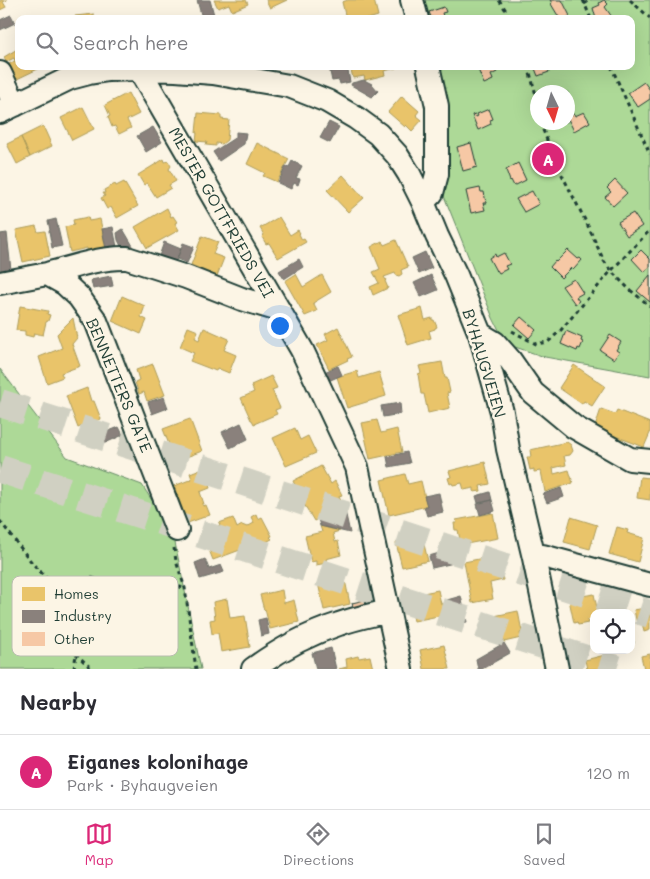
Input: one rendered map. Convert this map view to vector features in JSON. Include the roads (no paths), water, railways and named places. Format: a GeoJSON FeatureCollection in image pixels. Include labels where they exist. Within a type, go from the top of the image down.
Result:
{"type":"FeatureCollection","features":[{"type":"Feature","properties":{"kind":"street"},"geometry":{"type":"LineString","coordinates":[[412,0],[416,15]]}},
{"type":"Feature","properties":{"kind":"street","name":"BYHAUGVEIEN"},"geometry":{"type":"LineString","coordinates":[[8,109],[70,78],[108,70]]}},
{"type":"Feature","properties":{"kind":"street","name":"MESTER GOTTFRIEDS VEI"},"geometry":{"type":"LineString","coordinates":[[140,70],[302,350],[357,468],[401,669]]}},
{"type":"Feature","properties":{"kind":"street","name":"BYHAUGVEIEN"},"geometry":{"type":"LineString","coordinates":[[161,70],[204,72],[289,86],[327,101],[356,118],[378,134],[396,154],[409,174],[423,202],[480,334],[502,412],[508,449],[534,558],[557,669]]}},
{"type":"Feature","properties":{"kind":"street"},"geometry":{"type":"LineString","coordinates":[[423,202],[432,193],[437,174],[437,106],[429,70]]}},
{"type":"Feature","properties":{"kind":"street"},"geometry":{"type":"LineString","coordinates":[[0,73],[8,109]]}},
{"type":"Feature","properties":{"kind":"street"},"geometry":{"type":"LineString","coordinates":[[0,283],[118,257],[127,258],[186,277],[242,299],[279,310]]}},
{"type":"Feature","properties":{"kind":"street","name":"BENNETTERS GATE"},"geometry":{"type":"LineString","coordinates":[[47,274],[65,284],[79,297],[96,321],[177,530]]}},
{"type":"Feature","properties":{"kind":"street"},"geometry":{"type":"LineString","coordinates":[[480,334],[495,343],[510,360],[533,393],[574,427],[630,459],[650,461]]}},
{"type":"Feature","properties":{"kind":"street"},"geometry":{"type":"LineString","coordinates":[[534,558],[544,556],[650,585]]}},
{"type":"Feature","properties":{"kind":"street"},"geometry":{"type":"LineString","coordinates":[[253,669],[272,656],[316,632],[340,623],[388,611]]}},
{"type":"Feature","properties":{"kind":"tunnel"},"geometry":{"type":"LineString","coordinates":[[0,403],[650,614]]}},
{"type":"Feature","properties":{"kind":"tunnel"},"geometry":{"type":"LineString","coordinates":[[0,469],[617,669]]}},
{"type":"Feature","properties":{"kind":"place","name":"Eiganes kolonihage"},"geometry":{"type":"Point","coordinates":[548,159]}}]}
